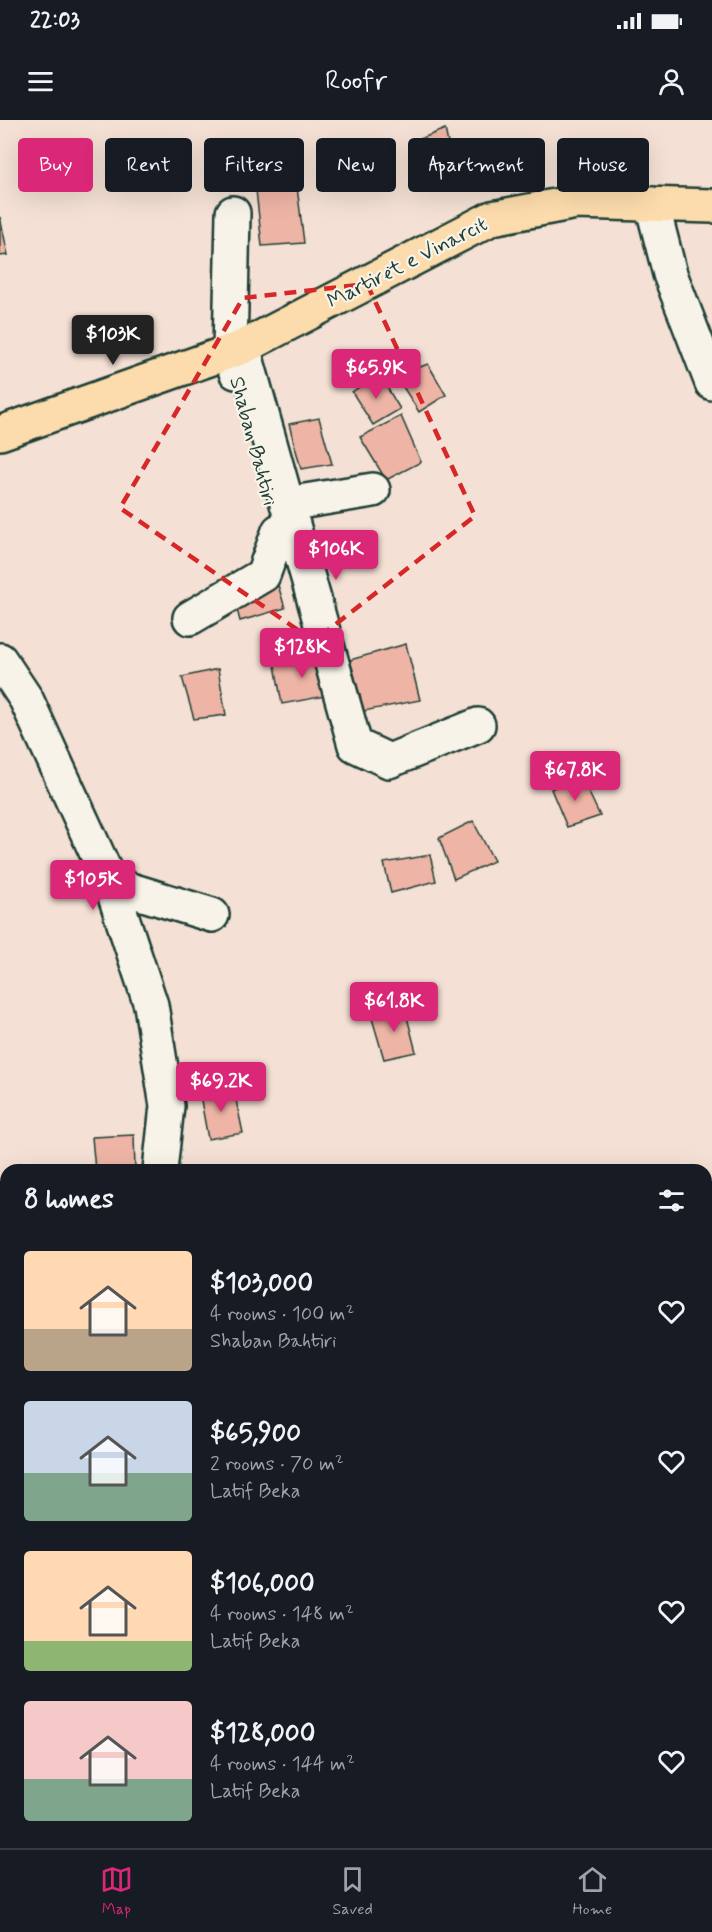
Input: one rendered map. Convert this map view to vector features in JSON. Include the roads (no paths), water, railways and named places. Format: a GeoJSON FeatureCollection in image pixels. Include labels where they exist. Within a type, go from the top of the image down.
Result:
{"type":"FeatureCollection","features":[{"type":"Feature","properties":{"kind":"main road","name":"Martirët e Vinarcit"},"geometry":{"type":"LineString","coordinates":[[236,349],[492,218],[576,202],[712,206]]}},
{"type":"Feature","properties":{"kind":"main road","name":"Shaban Bahtiri"},"geometry":{"type":"LineString","coordinates":[[0,433],[236,349]]}},
{"type":"Feature","properties":{"kind":"street"},"geometry":{"type":"LineString","coordinates":[[652,204],[670,274],[712,383]]}},
{"type":"Feature","properties":{"kind":"street","name":"Shaban Bahtiri"},"geometry":{"type":"LineString","coordinates":[[233,213],[236,349]]}},
{"type":"Feature","properties":{"kind":"street"},"geometry":{"type":"LineString","coordinates":[[236,349],[283,518],[356,745],[389,761],[478,725]]}},
{"type":"Feature","properties":{"kind":"street"},"geometry":{"type":"LineString","coordinates":[[283,518],[373,490]]}},
{"type":"Feature","properties":{"kind":"street","name":"Shaban Bahtiri"},"geometry":{"type":"LineString","coordinates":[[190,618],[263,575],[283,518]]}},
{"type":"Feature","properties":{"kind":"street","name":"Shaban Bahtiri"},"geometry":{"type":"LineString","coordinates":[[283,518],[310,639]]}},
{"type":"Feature","properties":{"kind":"street"},"geometry":{"type":"LineString","coordinates":[[0,660],[26,699],[111,884],[151,1005],[167,1106],[161,1164]]}},
{"type":"Feature","properties":{"kind":"street"},"geometry":{"type":"LineString","coordinates":[[111,884],[212,915]]}}]}
